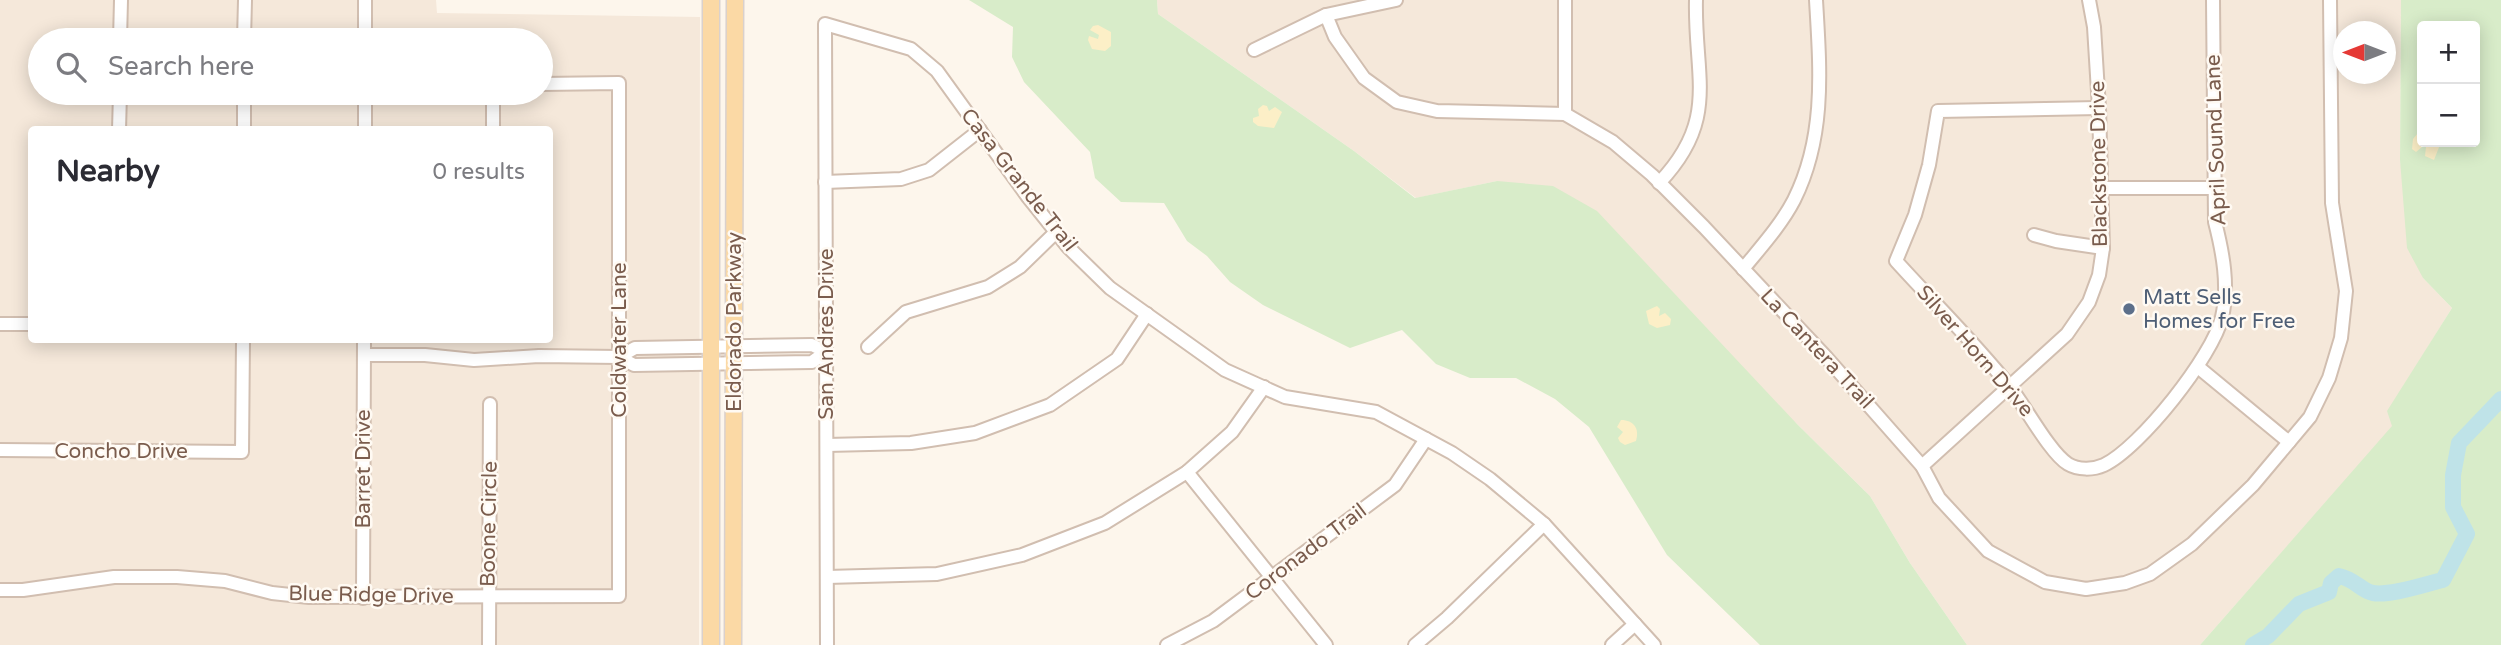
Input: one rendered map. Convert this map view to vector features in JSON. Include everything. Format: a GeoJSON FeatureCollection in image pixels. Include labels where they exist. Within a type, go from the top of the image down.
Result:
{"type":"FeatureCollection","features":[{"type":"Feature","properties":{"kind":"main road","name":"Eldorado Parkway"},"geometry":{"type":"LineString","coordinates":[[710,645],[711,0]]}},
{"type":"Feature","properties":{"kind":"main road","name":"Eldorado Parkway"},"geometry":{"type":"LineString","coordinates":[[733,645],[735,0]]}},
{"type":"Feature","properties":{"kind":"street"},"geometry":{"type":"LineString","coordinates":[[120,28],[121,0]]}},
{"type":"Feature","properties":{"kind":"street"},"geometry":{"type":"LineString","coordinates":[[244,28],[245,0]]}},
{"type":"Feature","properties":{"kind":"street"},"geometry":{"type":"LineString","coordinates":[[365,0],[365,28]]}},
{"type":"Feature","properties":{"kind":"street"},"geometry":{"type":"LineString","coordinates":[[1254,50],[1326,15],[1396,0]]}},
{"type":"Feature","properties":{"kind":"street"},"geometry":{"type":"LineString","coordinates":[[1565,0],[1565,114]]}},
{"type":"Feature","properties":{"kind":"street"},"geometry":{"type":"LineString","coordinates":[[1659,183],[1690,144],[1699,115],[1696,0]]}},
{"type":"Feature","properties":{"kind":"street"},"geometry":{"type":"LineString","coordinates":[[1743,269],[1780,223],[1794,200],[1811,155],[1819,107],[1816,0]]}},
{"type":"Feature","properties":{"kind":"street","name":"Blackstone Drive"},"geometry":{"type":"LineString","coordinates":[[1922,466],[2067,334],[2089,302],[2099,275],[2103,248],[2099,108],[2090,0]]}},
{"type":"Feature","properties":{"kind":"street","name":"April Sound Lane"},"geometry":{"type":"LineString","coordinates":[[2083,469],[2104,465],[2128,447],[2160,414],[2198,367],[2221,320],[2226,292],[2215,222],[2213,0]]}},
{"type":"Feature","properties":{"kind":"street","name":"La Cantera Trail"},"geometry":{"type":"LineString","coordinates":[[1326,15],[1335,37],[1364,78],[1397,102],[1437,111],[1565,114],[1613,142],[1659,183],[1743,269],[1922,466],[1939,498],[1988,551],[2045,582],[2086,589],[2125,583],[2150,575],[2192,544],[2253,485],[2289,442],[2310,416],[2329,379],[2341,338],[2346,291],[2332,203],[2330,0]]}},
{"type":"Feature","properties":{"kind":"street","name":"Casa Grande Trail"},"geometry":{"type":"LineString","coordinates":[[825,24],[911,49],[937,71],[1055,232],[1110,288],[1225,370],[1285,397],[1376,412],[1452,453],[1490,479],[1544,524],[1654,645]]}},
{"type":"Feature","properties":{"kind":"street","name":"San Andres Drive"},"geometry":{"type":"LineString","coordinates":[[825,24],[827,645]]}},
{"type":"Feature","properties":{"kind":"street","name":"Coldwater Lane"},"geometry":{"type":"LineString","coordinates":[[553,84],[619,83],[619,596]]}},
{"type":"Feature","properties":{"kind":"street"},"geometry":{"type":"LineString","coordinates":[[119,126],[120,105]]}},
{"type":"Feature","properties":{"kind":"street"},"geometry":{"type":"LineString","coordinates":[[244,105],[244,126]]}},
{"type":"Feature","properties":{"kind":"street"},"geometry":{"type":"LineString","coordinates":[[365,105],[365,126]]}},
{"type":"Feature","properties":{"kind":"street"},"geometry":{"type":"LineString","coordinates":[[493,105],[493,126]]}},
{"type":"Feature","properties":{"kind":"street","name":"Silver Horn Drive"},"geometry":{"type":"LineString","coordinates":[[2083,469],[2067,463],[2052,447],[2009,386],[1896,261],[1915,215],[1929,165],[1938,111],[2099,108]]}},
{"type":"Feature","properties":{"kind":"street"},"geometry":{"type":"LineString","coordinates":[[825,182],[901,180],[929,170],[979,130]]}},
{"type":"Feature","properties":{"kind":"street"},"geometry":{"type":"LineString","coordinates":[[2101,188],[2215,188]]}},
{"type":"Feature","properties":{"kind":"street"},"geometry":{"type":"LineString","coordinates":[[868,347],[906,312],[988,287],[1020,267],[1055,232]]}},
{"type":"Feature","properties":{"kind":"street"},"geometry":{"type":"LineString","coordinates":[[2034,235],[2103,248]]}},
{"type":"Feature","properties":{"kind":"street"},"geometry":{"type":"LineString","coordinates":[[827,445],[911,443],[975,433],[1050,405],[1117,359],[1147,314]]}},
{"type":"Feature","properties":{"kind":"street"},"geometry":{"type":"LineString","coordinates":[[0,324],[28,324]]}},
{"type":"Feature","properties":{"kind":"street","name":"Concho Drive"},"geometry":{"type":"LineString","coordinates":[[0,450],[242,452],[243,343]]}},
{"type":"Feature","properties":{"kind":"street","name":"Barret Drive"},"geometry":{"type":"LineString","coordinates":[[363,598],[364,343]]}},
{"type":"Feature","properties":{"kind":"street"},"geometry":{"type":"LineString","coordinates":[[364,355],[425,355],[474,360],[538,356],[619,357],[634,365],[812,362],[826,352],[812,345],[711,346],[635,348],[619,357]]}},
{"type":"Feature","properties":{"kind":"street"},"geometry":{"type":"LineString","coordinates":[[2198,367],[2289,442]]}},
{"type":"Feature","properties":{"kind":"street"},"geometry":{"type":"LineString","coordinates":[[827,577],[937,574],[1022,555],[1105,523],[1186,472],[1232,432],[1264,387]]}},
{"type":"Feature","properties":{"kind":"street","name":"Boone Circle"},"geometry":{"type":"LineString","coordinates":[[489,645],[491,404]]}},
{"type":"Feature","properties":{"kind":"street","name":"Coronado Trail"},"geometry":{"type":"LineString","coordinates":[[1167,645],[1213,621],[1395,485],[1426,439]]}},
{"type":"Feature","properties":{"kind":"street"},"geometry":{"type":"LineString","coordinates":[[1186,472],[1326,645]]}},
{"type":"Feature","properties":{"kind":"street"},"geometry":{"type":"LineString","coordinates":[[1415,645],[1447,618],[1544,524]]}},
{"type":"Feature","properties":{"kind":"street","name":"Blue Ridge Drive"},"geometry":{"type":"LineString","coordinates":[[0,590],[23,590],[114,577],[177,577],[225,581],[272,593],[309,597],[619,596]]}},
{"type":"Feature","properties":{"kind":"street"},"geometry":{"type":"LineString","coordinates":[[1612,645],[1635,624]]}},
{"type":"Feature","properties":{"kind":"shaded area"},"geometry":{"type":"Polygon","coordinates":[[[0,0],[436,0],[437,13],[700,17],[699,645],[0,645],[0,0]]]}},
{"type":"Feature","properties":{"kind":"shaded area"},"geometry":{"type":"Polygon","coordinates":[[[1157,0],[2401,0],[2400,160],[2423,278],[2452,308],[2388,411],[2393,426],[2200,645],[1967,645],[1910,563],[1870,496],[1797,424],[1497,181],[1416,198],[1354,151],[1158,14],[1157,0]]]}},
{"type":"Feature","properties":{"kind":"green space"},"geometry":{"type":"Polygon","coordinates":[[[969,0],[1157,0],[1158,14],[1354,151],[1415,198],[1497,181],[1553,186],[1597,211],[1797,424],[1870,496],[1910,563],[1967,645],[1760,645],[1667,555],[1589,427],[1555,399],[1516,378],[1470,378],[1436,364],[1402,330],[1350,348],[1263,305],[1230,282],[1207,256],[1187,241],[1164,203],[1121,202],[1095,178],[1090,152],[1024,82],[1012,57],[1013,27],[969,0]]]}},
{"type":"Feature","properties":{"kind":"green space"},"geometry":{"type":"Polygon","coordinates":[[[2401,0],[2501,0],[2501,645],[2200,645],[2392,426],[2387,411],[2452,308],[2423,278],[2407,248],[2400,160],[2401,0]]]}},
{"type":"Feature","properties":{"kind":"sand"},"geometry":{"type":"Polygon","coordinates":[[[1098,25],[1111,32],[1111,46],[1105,51],[1092,49],[1088,40],[1089,36],[1098,39],[1099,35],[1090,30],[1098,25]]]}},
{"type":"Feature","properties":{"kind":"sand"},"geometry":{"type":"Polygon","coordinates":[[[1263,105],[1267,106],[1269,111],[1275,107],[1282,112],[1274,128],[1258,126],[1253,122],[1253,118],[1259,116],[1258,109],[1263,105]]]}},
{"type":"Feature","properties":{"kind":"sand"},"geometry":{"type":"Polygon","coordinates":[[[2417,134],[2417,147],[2422,147],[2416,152],[2412,149],[2413,139],[2417,134]]]}},
{"type":"Feature","properties":{"kind":"sand"},"geometry":{"type":"Polygon","coordinates":[[[2426,147],[2439,147],[2434,160],[2425,156],[2426,147]]]}},
{"type":"Feature","properties":{"kind":"sand"},"geometry":{"type":"Polygon","coordinates":[[[1657,306],[1660,309],[1659,316],[1665,313],[1671,319],[1670,325],[1657,328],[1649,324],[1646,311],[1657,306]]]}},
{"type":"Feature","properties":{"kind":"sand"},"geometry":{"type":"Polygon","coordinates":[[[1621,420],[1635,426],[1636,441],[1625,445],[1620,442],[1618,438],[1623,432],[1617,427],[1621,420]]]}},
{"type":"Feature","properties":{"kind":"waterway"},"geometry":{"type":"LineString","coordinates":[[2253,645],[2268,636],[2299,604],[2329,592],[2331,583],[2339,576],[2373,593],[2398,591],[2443,580],[2467,534],[2453,507],[2453,475],[2459,443],[2501,399]]}},
{"type":"Feature","properties":{"kind":"place","name":"Matt Sells Homes for Free"},"geometry":{"type":"Point","coordinates":[2129,309]}}]}
